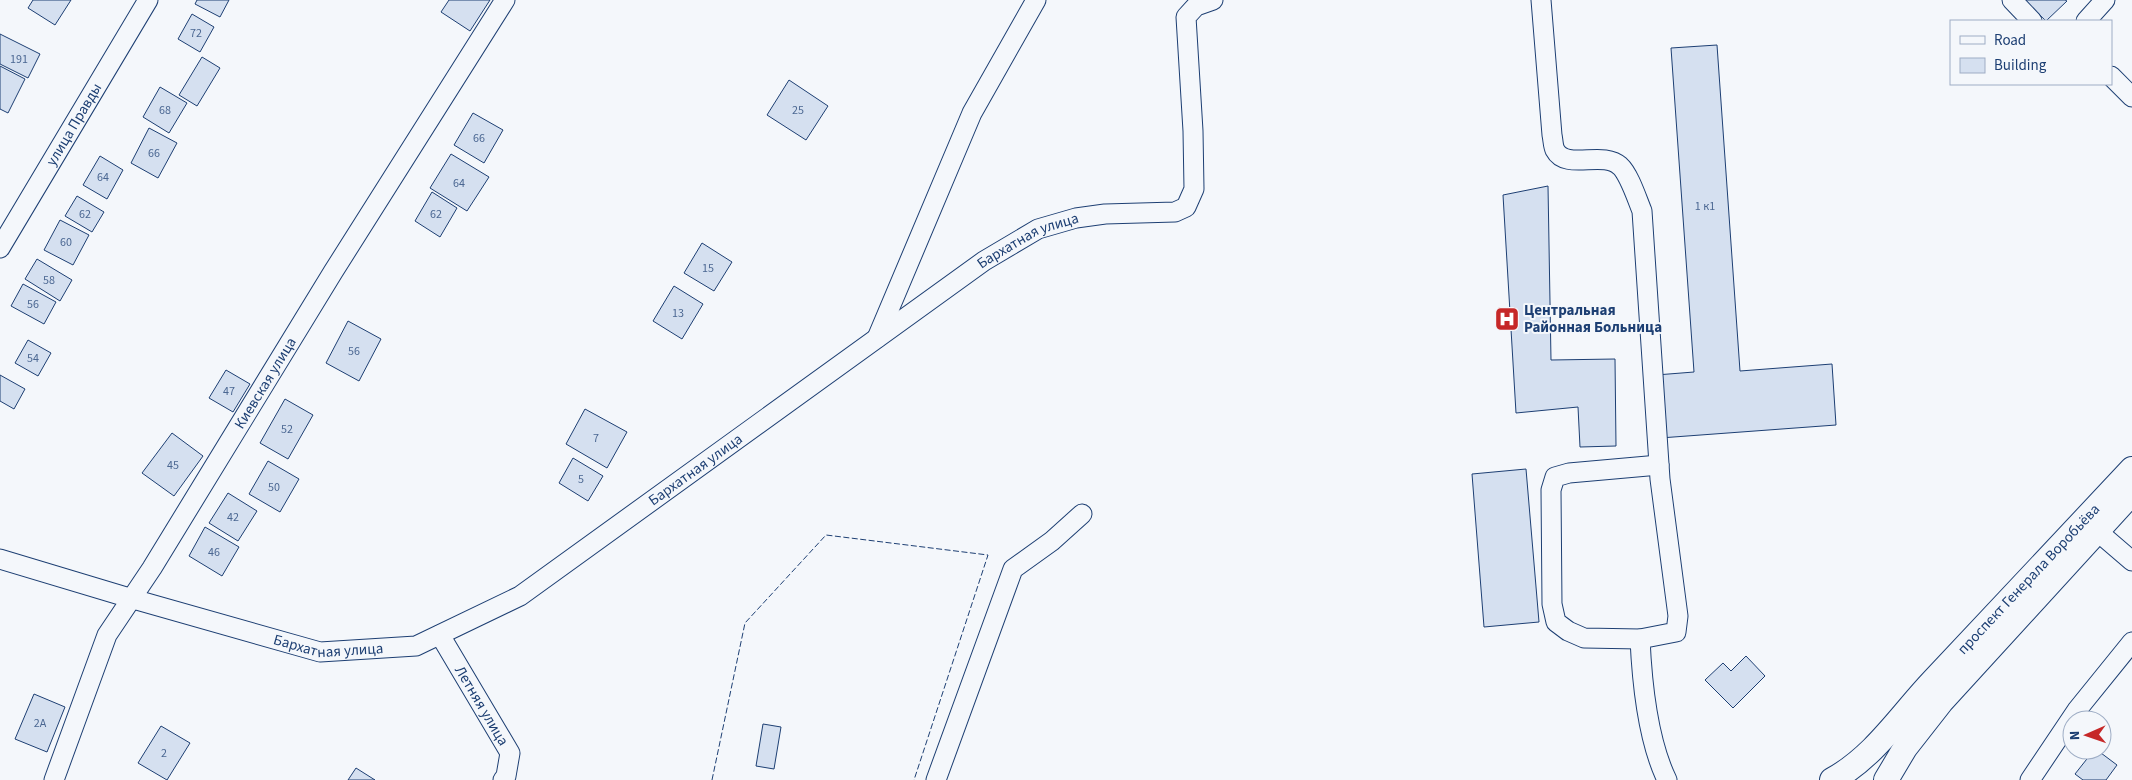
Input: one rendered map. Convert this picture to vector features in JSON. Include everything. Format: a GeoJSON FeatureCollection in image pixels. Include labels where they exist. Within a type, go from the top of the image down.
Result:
{"type":"FeatureCollection","features":[{"type":"Feature","properties":{"kind":"main road","name":"проспект Генерала Воробьёва"},"geometry":{"type":"LineString","coordinates":[[1934,694],[2132,469]]}},
{"type":"Feature","properties":{"kind":"main road","name":"проспект Генерала Воробьёва"},"geometry":{"type":"LineString","coordinates":[[1934,694],[2097,531],[2132,493]]}},
{"type":"Feature","properties":{"kind":"main road"},"geometry":{"type":"LineString","coordinates":[[1832,780],[1851,768],[1874,749],[1934,694]]}},
{"type":"Feature","properties":{"kind":"main road"},"geometry":{"type":"LineString","coordinates":[[1886,780],[1916,733],[1934,694]]}},
{"type":"Feature","properties":{"kind":"street","name":"улица Правды"},"geometry":{"type":"LineString","coordinates":[[0,248],[148,0]]}},
{"type":"Feature","properties":{"kind":"street","name":"Киевская улица"},"geometry":{"type":"LineString","coordinates":[[54,780],[107,635],[133,600],[333,272],[506,0]]}},
{"type":"Feature","properties":{"kind":"street"},"geometry":{"type":"LineString","coordinates":[[877,339],[972,114],[1036,0]]}},
{"type":"Feature","properties":{"kind":"street","name":"Бархатная улица"},"geometry":{"type":"LineString","coordinates":[[0,560],[133,600],[320,652],[416,646],[440,635],[520,596],[984,261],[1038,229],[1076,218],[1105,214],[1175,212],[1186,207],[1194,189],[1193,131],[1186,17],[1196,6],[1212,0]]}},
{"type":"Feature","properties":{"kind":"street"},"geometry":{"type":"LineString","coordinates":[[1541,0],[1552,135],[1555,150],[1563,158],[1579,160],[1604,158],[1620,166],[1632,186],[1642,211],[1659,465],[1678,616],[1676,632],[1640,639],[1584,638],[1556,622],[1552,604],[1551,490],[1555,477],[1569,473],[1659,465]]}},
{"type":"Feature","properties":{"kind":"street"},"geometry":{"type":"LineString","coordinates":[[2012,0],[2031,20]]}},
{"type":"Feature","properties":{"kind":"street"},"geometry":{"type":"LineString","coordinates":[[2087,20],[2105,0]]}},
{"type":"Feature","properties":{"kind":"street"},"geometry":{"type":"LineString","coordinates":[[2112,77],[2132,97]]}},
{"type":"Feature","properties":{"kind":"street"},"geometry":{"type":"LineString","coordinates":[[936,780],[1014,569],[1052,541],[1082,514]]}},
{"type":"Feature","properties":{"kind":"street"},"geometry":{"type":"LineString","coordinates":[[2097,531],[2132,561]]}},
{"type":"Feature","properties":{"kind":"street","name":"Летняя улица"},"geometry":{"type":"LineString","coordinates":[[440,635],[510,753],[506,776],[503,780]]}},
{"type":"Feature","properties":{"kind":"street"},"geometry":{"type":"LineString","coordinates":[[1640,639],[1642,676],[1656,753],[1667,780]]}},
{"type":"Feature","properties":{"kind":"street"},"geometry":{"type":"LineString","coordinates":[[2030,780],[2077,710],[2132,642]]}},
{"type":"Feature","properties":{"kind":"building"},"geometry":{"type":"Polygon","coordinates":[[[33,0],[71,0],[55,25],[28,8],[33,0]]]}},
{"type":"Feature","properties":{"kind":"building"},"geometry":{"type":"Polygon","coordinates":[[[197,0],[229,0],[220,17],[195,4],[197,0]]]}},
{"type":"Feature","properties":{"kind":"building"},"geometry":{"type":"Polygon","coordinates":[[[449,0],[490,0],[470,31],[441,12],[449,0]]]}},
{"type":"Feature","properties":{"kind":"building"},"geometry":{"type":"Polygon","coordinates":[[[2024,0],[2067,1],[2047,20],[2024,0]]]}},
{"type":"Feature","properties":{"kind":"building"},"geometry":{"type":"Polygon","coordinates":[[[192,14],[214,27],[200,52],[178,39],[192,14]]]}},
{"type":"Feature","properties":{"kind":"building"},"geometry":{"type":"Polygon","coordinates":[[[0,34],[40,54],[28,78],[0,64],[0,34]]]}},
{"type":"Feature","properties":{"kind":"building"},"geometry":{"type":"Polygon","coordinates":[[[1717,45],[1740,371],[1832,364],[1836,425],[1660,438],[1656,375],[1694,372],[1671,48],[1717,45]]]}},
{"type":"Feature","properties":{"kind":"building"},"geometry":{"type":"Polygon","coordinates":[[[202,57],[220,68],[197,106],[179,95],[202,57]]]}},
{"type":"Feature","properties":{"kind":"building"},"geometry":{"type":"Polygon","coordinates":[[[0,66],[25,79],[8,113],[0,109],[0,66]]]}},
{"type":"Feature","properties":{"kind":"building"},"geometry":{"type":"Polygon","coordinates":[[[789,80],[828,106],[806,140],[767,115],[789,80]]]}},
{"type":"Feature","properties":{"kind":"building"},"geometry":{"type":"Polygon","coordinates":[[[160,87],[187,103],[169,133],[143,117],[160,87]]]}},
{"type":"Feature","properties":{"kind":"building"},"geometry":{"type":"Polygon","coordinates":[[[473,113],[503,130],[484,163],[454,145],[473,113]]]}},
{"type":"Feature","properties":{"kind":"building"},"geometry":{"type":"Polygon","coordinates":[[[149,128],[177,143],[158,178],[131,163],[149,128]]]}},
{"type":"Feature","properties":{"kind":"building"},"geometry":{"type":"Polygon","coordinates":[[[451,154],[489,177],[467,211],[430,188],[451,154]]]}},
{"type":"Feature","properties":{"kind":"building"},"geometry":{"type":"Polygon","coordinates":[[[100,156],[123,170],[107,199],[83,185],[100,156]]]}},
{"type":"Feature","properties":{"kind":"building"},"geometry":{"type":"Polygon","coordinates":[[[1548,186],[1551,360],[1615,359],[1616,446],[1580,447],[1578,407],[1516,413],[1503,195],[1548,186]]]}},
{"type":"Feature","properties":{"kind":"building"},"geometry":{"type":"Polygon","coordinates":[[[432,192],[457,208],[440,237],[415,221],[432,192]]]}},
{"type":"Feature","properties":{"kind":"building"},"geometry":{"type":"Polygon","coordinates":[[[77,196],[104,212],[92,232],[65,216],[77,196]]]}},
{"type":"Feature","properties":{"kind":"building"},"geometry":{"type":"Polygon","coordinates":[[[60,220],[89,235],[73,265],[44,250],[60,220]]]}},
{"type":"Feature","properties":{"kind":"building"},"geometry":{"type":"Polygon","coordinates":[[[702,243],[732,262],[714,291],[684,273],[702,243]]]}},
{"type":"Feature","properties":{"kind":"building"},"geometry":{"type":"Polygon","coordinates":[[[37,259],[72,280],[60,301],[25,279],[37,259]]]}},
{"type":"Feature","properties":{"kind":"building"},"geometry":{"type":"Polygon","coordinates":[[[23,284],[56,302],[44,324],[11,306],[23,284]]]}},
{"type":"Feature","properties":{"kind":"building"},"geometry":{"type":"Polygon","coordinates":[[[674,286],[703,304],[682,339],[653,321],[674,286]]]}},
{"type":"Feature","properties":{"kind":"building"},"geometry":{"type":"Polygon","coordinates":[[[348,321],[381,339],[359,381],[326,363],[348,321]]]}},
{"type":"Feature","properties":{"kind":"building"},"geometry":{"type":"Polygon","coordinates":[[[28,340],[51,353],[38,376],[15,363],[28,340]]]}},
{"type":"Feature","properties":{"kind":"building"},"geometry":{"type":"Polygon","coordinates":[[[226,370],[250,384],[233,412],[209,398],[226,370]]]}},
{"type":"Feature","properties":{"kind":"building"},"geometry":{"type":"Polygon","coordinates":[[[0,375],[25,389],[14,409],[0,401],[0,375]]]}},
{"type":"Feature","properties":{"kind":"building"},"geometry":{"type":"Polygon","coordinates":[[[285,399],[313,415],[288,459],[260,443],[285,399]]]}},
{"type":"Feature","properties":{"kind":"building"},"geometry":{"type":"Polygon","coordinates":[[[585,409],[627,432],[607,468],[566,444],[585,409]]]}},
{"type":"Feature","properties":{"kind":"building"},"geometry":{"type":"Polygon","coordinates":[[[172,433],[203,456],[174,496],[142,473],[172,433]]]}},
{"type":"Feature","properties":{"kind":"building"},"geometry":{"type":"Polygon","coordinates":[[[573,458],[603,476],[588,501],[559,483],[573,458]]]}},
{"type":"Feature","properties":{"kind":"building"},"geometry":{"type":"Polygon","coordinates":[[[268,461],[299,479],[280,512],[249,494],[268,461]]]}},
{"type":"Feature","properties":{"kind":"building"},"geometry":{"type":"Polygon","coordinates":[[[1526,469],[1539,622],[1484,627],[1472,474],[1526,469]]]}},
{"type":"Feature","properties":{"kind":"building"},"geometry":{"type":"Polygon","coordinates":[[[228,493],[257,511],[238,541],[209,523],[228,493]]]}},
{"type":"Feature","properties":{"kind":"building"},"geometry":{"type":"Polygon","coordinates":[[[205,527],[239,547],[222,576],[189,556],[205,527]]]}},
{"type":"Feature","properties":{"kind":"building"},"geometry":{"type":"Polygon","coordinates":[[[1746,656],[1765,676],[1733,708],[1705,680],[1723,663],[1731,671],[1746,656]]]}},
{"type":"Feature","properties":{"kind":"building"},"geometry":{"type":"Polygon","coordinates":[[[34,694],[65,707],[47,752],[15,739],[34,694]]]}},
{"type":"Feature","properties":{"kind":"building"},"geometry":{"type":"Polygon","coordinates":[[[763,724],[781,727],[774,769],[756,766],[763,724]]]}},
{"type":"Feature","properties":{"kind":"building"},"geometry":{"type":"Polygon","coordinates":[[[161,726],[190,743],[167,780],[138,763],[161,726]]]}},
{"type":"Feature","properties":{"kind":"building"},"geometry":{"type":"Polygon","coordinates":[[[2086,760],[2110,760],[2117,765],[2106,780],[2083,780],[2075,774],[2086,760]]]}},
{"type":"Feature","properties":{"kind":"building"},"geometry":{"type":"Polygon","coordinates":[[[356,768],[375,780],[348,780],[356,768]]]}},
{"type":"Feature","properties":{"kind":"fence"},"geometry":{"type":"LineString","coordinates":[[712,780],[745,623],[826,535],[988,555],[914,780]]}},
{"type":"Feature","properties":{"kind":"place","name":"Центральная Районная Больница"},"geometry":{"type":"Point","coordinates":[1507,319]}}]}
